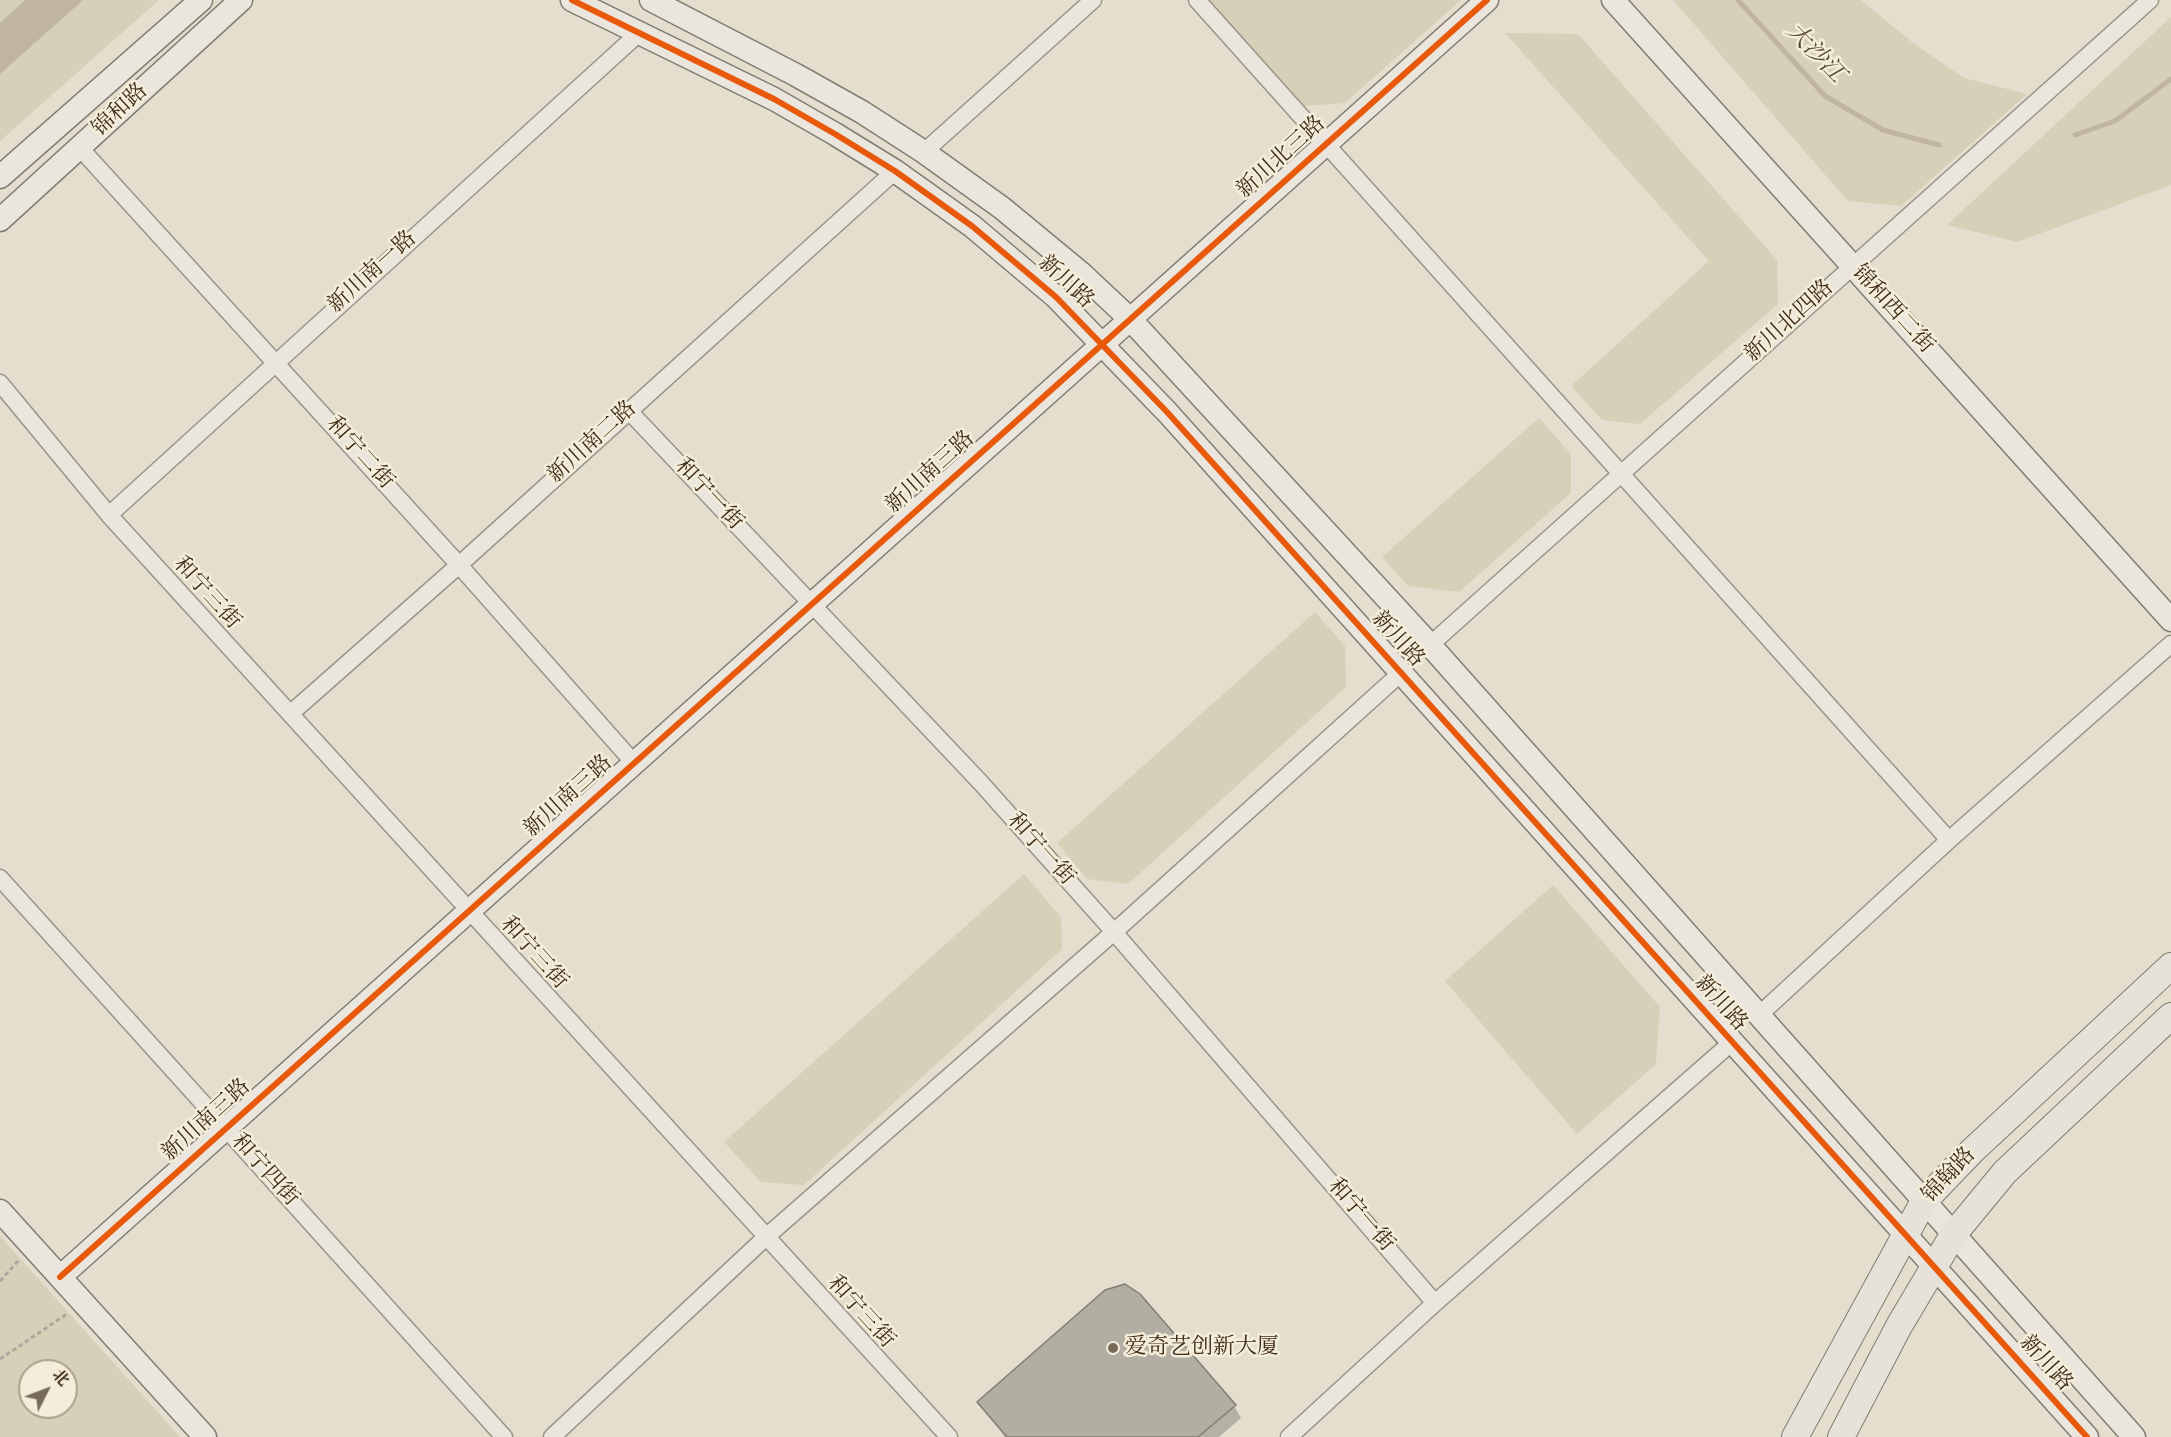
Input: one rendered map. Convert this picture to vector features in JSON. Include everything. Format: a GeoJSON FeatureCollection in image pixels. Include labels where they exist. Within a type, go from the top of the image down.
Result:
{"type":"FeatureCollection","features":[{"type":"Feature","properties":{"kind":"main road","name":"锦翰路"},"geometry":{"type":"LineString","coordinates":[[1795,1437],[1924,1201],[1972,1151],[2171,966]]}},
{"type":"Feature","properties":{"kind":"main road","name":"锦翰路"},"geometry":{"type":"LineString","coordinates":[[1841,1437],[1899,1326],[1953,1235],[2004,1172],[2171,1016]]}},
{"type":"Feature","properties":{"kind":"street","name":"锦和路"},"geometry":{"type":"LineString","coordinates":[[0,177],[201,0]]}},
{"type":"Feature","properties":{"kind":"street","name":"锦和路"},"geometry":{"type":"LineString","coordinates":[[0,220],[241,0]]}},
{"type":"Feature","properties":{"kind":"street","name":"新川路"},"geometry":{"type":"LineString","coordinates":[[572,0],[774,99],[895,171],[981,233],[1056,297],[1102,344],[1402,672],[1933,1268],[2087,1437]]}},
{"type":"Feature","properties":{"kind":"street"},"geometry":{"type":"LineString","coordinates":[[924,152],[1093,0]]}},
{"type":"Feature","properties":{"kind":"street"},"geometry":{"type":"LineString","coordinates":[[1197,0],[1948,840]]}},
{"type":"Feature","properties":{"kind":"street","name":"新川北三路"},"geometry":{"type":"LineString","coordinates":[[1102,344],[1486,0]]}},
{"type":"Feature","properties":{"kind":"street","name":"锦和西二街"},"geometry":{"type":"LineString","coordinates":[[1613,0],[2171,620]]}},
{"type":"Feature","properties":{"kind":"street","name":"新川北四路"},"geometry":{"type":"LineString","coordinates":[[1430,645],[2150,0]]}},
{"type":"Feature","properties":{"kind":"street","name":"新川路"},"geometry":{"type":"LineString","coordinates":[[664,3],[862,111],[924,152],[1002,208],[1082,274],[1130,319],[1430,645],[2134,1437]]}},
{"type":"Feature","properties":{"kind":"street","name":"新川南一路"},"geometry":{"type":"LineString","coordinates":[[109,514],[638,34]]}},
{"type":"Feature","properties":{"kind":"street","name":"和宁二街"},"geometry":{"type":"LineString","coordinates":[[80,148],[459,565],[634,763]]}},
{"type":"Feature","properties":{"kind":"street","name":"新川南二路"},"geometry":{"type":"LineString","coordinates":[[290,714],[459,565],[895,171]]}},
{"type":"Feature","properties":{"kind":"street","name":"新川南三路"},"geometry":{"type":"LineString","coordinates":[[60,1277],[1102,344]]}},
{"type":"Feature","properties":{"kind":"street","name":"和宁三街"},"geometry":{"type":"LineString","coordinates":[[0,382],[109,514],[949,1437]]}},
{"type":"Feature","properties":{"kind":"street","name":"和宁一街"},"geometry":{"type":"LineString","coordinates":[[629,411],[981,783],[1114,932],[1435,1303]]}},
{"type":"Feature","properties":{"kind":"street"},"geometry":{"type":"LineString","coordinates":[[1758,1016],[1948,840],[2171,644]]}},
{"type":"Feature","properties":{"kind":"street"},"geometry":{"type":"LineString","coordinates":[[552,1437],[766,1237],[1114,932],[1402,672]]}},
{"type":"Feature","properties":{"kind":"street","name":"和宁四街"},"geometry":{"type":"LineString","coordinates":[[0,878],[504,1437]]}},
{"type":"Feature","properties":{"kind":"street"},"geometry":{"type":"LineString","coordinates":[[1289,1437],[1435,1303],[1731,1042]]}},
{"type":"Feature","properties":{"kind":"street"},"geometry":{"type":"LineString","coordinates":[[0,1210],[206,1437]]}},
{"type":"Feature","properties":{"kind":"path"},"geometry":{"type":"LineString","coordinates":[[0,1281],[32,1246]]}},
{"type":"Feature","properties":{"kind":"path"},"geometry":{"type":"LineString","coordinates":[[0,1359],[84,1303]]}},
{"type":"Feature","properties":{"kind":"shaded area"},"geometry":{"type":"Polygon","coordinates":[[[0,0],[159,0],[0,141],[0,0]]]}},
{"type":"Feature","properties":{"kind":"shaded area"},"geometry":{"type":"Polygon","coordinates":[[[25,0],[83,0],[0,74],[0,23],[25,0]]]}},
{"type":"Feature","properties":{"kind":"shaded area"},"geometry":{"type":"Polygon","coordinates":[[[1209,0],[1461,0],[1345,103],[1304,106],[1209,0]]]}},
{"type":"Feature","properties":{"kind":"shaded area"},"geometry":{"type":"Polygon","coordinates":[[[1673,0],[1861,0],[1913,43],[1964,78],[2027,94],[1901,206],[1848,201],[1673,0]]]}},
{"type":"Feature","properties":{"kind":"shaded area"},"geometry":{"type":"Polygon","coordinates":[[[2171,17],[2171,185],[2017,242],[1947,225],[2171,17]]]}},
{"type":"Feature","properties":{"kind":"shaded area"},"geometry":{"type":"Polygon","coordinates":[[[1505,33],[1578,34],[1777,260],[1778,304],[1640,424],[1602,420],[1571,386],[1709,261],[1505,33]]]}},
{"type":"Feature","properties":{"kind":"shaded area"},"geometry":{"type":"Polygon","coordinates":[[[1539,418],[1571,454],[1571,493],[1459,592],[1408,586],[1382,557],[1539,418]]]}},
{"type":"Feature","properties":{"kind":"shaded area"},"geometry":{"type":"Polygon","coordinates":[[[1315,612],[1345,646],[1346,687],[1128,884],[1087,879],[1057,843],[1315,612]]]}},
{"type":"Feature","properties":{"kind":"shaded area"},"geometry":{"type":"Polygon","coordinates":[[[1024,874],[1061,917],[1062,949],[804,1185],[761,1182],[724,1142],[1024,874]]]}},
{"type":"Feature","properties":{"kind":"shaded area"},"geometry":{"type":"Polygon","coordinates":[[[1553,885],[1660,1007],[1656,1064],[1577,1134],[1445,981],[1553,885]]]}},
{"type":"Feature","properties":{"kind":"shaded area"},"geometry":{"type":"Polygon","coordinates":[[[0,1236],[180,1437],[0,1437],[0,1236]]]}},
{"type":"Feature","properties":{"kind":"building","name":"爱奇艺创新大厦"},"geometry":{"type":"Polygon","coordinates":[[[1125,1284],[1140,1294],[1236,1405],[1198,1437],[1007,1437],[977,1402],[1105,1290],[1125,1284]]]}},
{"type":"Feature","properties":{"kind":"waterway","name":"大沙江"},"geometry":{"type":"LineString","coordinates":[[1738,0],[1825,96],[1883,130],[1939,145]]}},
{"type":"Feature","properties":{"kind":"waterway"},"geometry":{"type":"LineString","coordinates":[[2075,135],[2115,121],[2171,79]]}},
{"type":"Feature","properties":{"kind":"cycle path"},"geometry":{"type":"LineString","coordinates":[[572,0],[774,99],[835,134],[895,171],[972,226],[1056,297],[1167,412],[2087,1437]]}},
{"type":"Feature","properties":{"kind":"cycle path"},"geometry":{"type":"LineString","coordinates":[[60,1277],[1487,0]]}},
{"type":"Feature","properties":{"kind":"place","name":"爱奇艺创新大厦"},"geometry":{"type":"Point","coordinates":[1113,1348]}}]}
